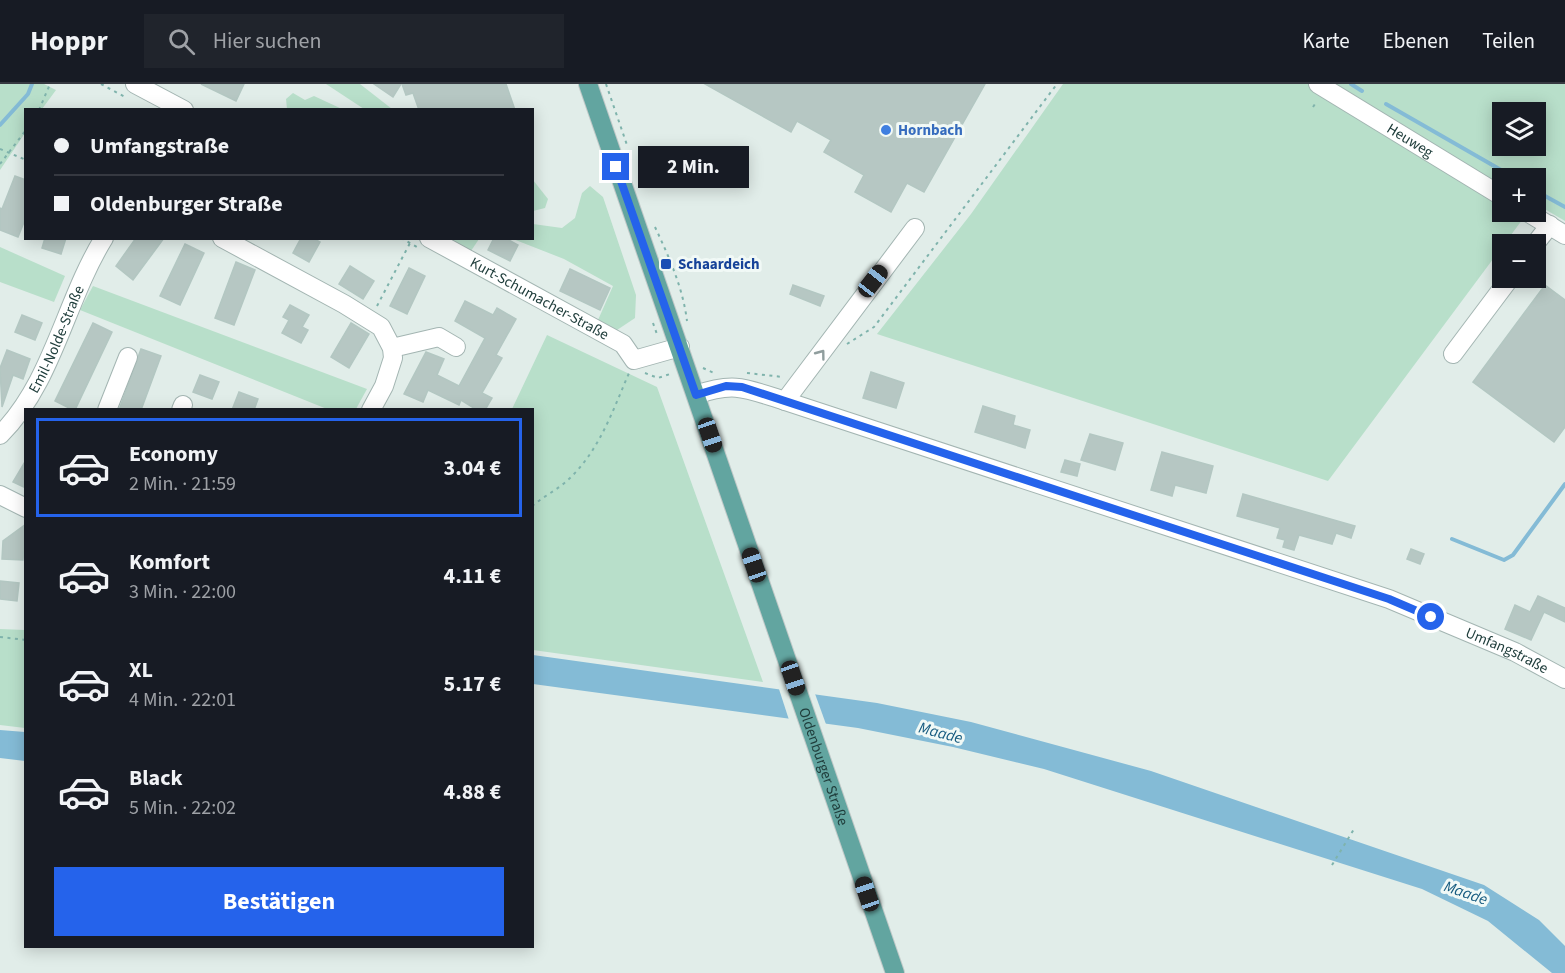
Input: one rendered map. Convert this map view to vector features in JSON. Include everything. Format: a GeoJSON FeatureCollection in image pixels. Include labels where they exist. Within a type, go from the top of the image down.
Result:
{"type":"FeatureCollection","features":[{"type":"Feature","properties":{"kind":"main road","name":"Oldenburger Straße"},"geometry":{"type":"LineString","coordinates":[[588,84],[895,973]]}},
{"type":"Feature","properties":{"kind":"street"},"geometry":{"type":"LineString","coordinates":[[135,84],[180,108]]}},
{"type":"Feature","properties":{"kind":"street","name":"Heuweg"},"geometry":{"type":"LineString","coordinates":[[1318,84],[1492,190]]}},
{"type":"Feature","properties":{"kind":"street"},"geometry":{"type":"LineString","coordinates":[[1544,222],[1557,230]]}},
{"type":"Feature","properties":{"kind":"street"},"geometry":{"type":"LineString","coordinates":[[785,401],[826,349],[859,299],[915,228]]}},
{"type":"Feature","properties":{"kind":"street","name":"Emil-Nolde-Straße"},"geometry":{"type":"LineString","coordinates":[[0,435],[15,420],[33,393],[83,274],[103,240]]}},
{"type":"Feature","properties":{"kind":"street"},"geometry":{"type":"LineString","coordinates":[[226,240],[381,327],[392,348],[391,368],[372,408]]}},
{"type":"Feature","properties":{"kind":"street","name":"Kurt-Schumacher-Straße"},"geometry":{"type":"LineString","coordinates":[[433,240],[623,344],[636,366]]}},
{"type":"Feature","properties":{"kind":"street"},"geometry":{"type":"LineString","coordinates":[[1453,354],[1502,288]]}},
{"type":"Feature","properties":{"kind":"street"},"geometry":{"type":"LineString","coordinates":[[392,348],[439,337],[456,347]]}},
{"type":"Feature","properties":{"kind":"street"},"geometry":{"type":"LineString","coordinates":[[636,366],[680,347]]}},
{"type":"Feature","properties":{"kind":"street"},"geometry":{"type":"LineString","coordinates":[[108,408],[128,357]]}},
{"type":"Feature","properties":{"kind":"street","name":"Umfangstraße"},"geometry":{"type":"LineString","coordinates":[[696,395],[726,386],[742,387],[785,401],[1389,599],[1515,652],[1565,679]]}},
{"type":"Feature","properties":{"kind":"street"},"geometry":{"type":"LineString","coordinates":[[0,495],[24,507]]}},
{"type":"Feature","properties":{"kind":"path"},"geometry":{"type":"LineString","coordinates":[[40,108],[50,84]]}},
{"type":"Feature","properties":{"kind":"path"},"geometry":{"type":"LineString","coordinates":[[606,84],[628,150]]}},
{"type":"Feature","properties":{"kind":"path"},"geometry":{"type":"LineString","coordinates":[[0,164],[24,132]]}},
{"type":"Feature","properties":{"kind":"path"},"geometry":{"type":"LineString","coordinates":[[0,149],[24,159]]}},
{"type":"Feature","properties":{"kind":"path"},"geometry":{"type":"LineString","coordinates":[[654,225],[677,277],[690,330]]}},
{"type":"Feature","properties":{"kind":"path"},"geometry":{"type":"LineString","coordinates":[[370,319],[410,243]]}},
{"type":"Feature","properties":{"kind":"path"},"geometry":{"type":"LineString","coordinates":[[534,505],[568,480],[588,459],[636,366],[658,378],[687,368]]}},
{"type":"Feature","properties":{"kind":"path"},"geometry":{"type":"LineString","coordinates":[[0,637],[24,640]]}},
{"type":"Feature","properties":{"kind":"path"},"geometry":{"type":"LineString","coordinates":[[1332,865],[1354,829]]}},
{"type":"Feature","properties":{"kind":"green space"},"geometry":{"type":"Polygon","coordinates":[[[0,84],[44,84],[56,90],[43,108],[24,108],[24,134],[0,170],[0,84]]]}},
{"type":"Feature","properties":{"kind":"green space"},"geometry":{"type":"Polygon","coordinates":[[[326,84],[360,84],[391,108],[362,108],[326,84]]]}},
{"type":"Feature","properties":{"kind":"green space"},"geometry":{"type":"Polygon","coordinates":[[[1063,84],[1565,84],[1565,221],[1546,210],[1546,168],[1492,168],[1492,222],[1521,222],[1512,234],[1492,234],[1492,260],[1328,481],[877,334],[971,214],[1063,84]]]}},
{"type":"Feature","properties":{"kind":"green space"},"geometry":{"type":"Polygon","coordinates":[[[293,93],[305,100],[314,96],[340,108],[287,108],[286,99],[293,93]]]}},
{"type":"Feature","properties":{"kind":"green space"},"geometry":{"type":"Polygon","coordinates":[[[534,181],[548,199],[545,208],[534,211],[534,181]]]}},
{"type":"Feature","properties":{"kind":"green space"},"geometry":{"type":"Polygon","coordinates":[[[590,186],[603,197],[636,295],[635,318],[617,330],[598,320],[613,286],[564,259],[516,240],[534,240],[534,224],[562,228],[575,218],[582,193],[590,186]]]}},
{"type":"Feature","properties":{"kind":"green space"},"geometry":{"type":"Polygon","coordinates":[[[447,240],[478,240],[471,251],[447,240]]]}},
{"type":"Feature","properties":{"kind":"green space"},"geometry":{"type":"Polygon","coordinates":[[[0,247],[65,276],[54,302],[0,282],[0,247]]]}},
{"type":"Feature","properties":{"kind":"green space"},"geometry":{"type":"Polygon","coordinates":[[[93,286],[367,389],[357,408],[325,408],[80,310],[93,286]]]}},
{"type":"Feature","properties":{"kind":"green space"},"geometry":{"type":"Polygon","coordinates":[[[547,335],[657,387],[763,682],[534,650],[534,408],[512,408],[547,335]]]}},
{"type":"Feature","properties":{"kind":"green space"},"geometry":{"type":"Polygon","coordinates":[[[0,629],[24,630],[24,728],[0,725],[0,629]]]}},
{"type":"Feature","properties":{"kind":"water","name":"Maade"},"geometry":{"type":"Polygon","coordinates":[[[534,655],[877,703],[971,722],[1151,771],[1484,885],[1539,920],[1565,946],[1565,973],[1552,973],[1488,921],[1422,889],[1044,769],[953,747],[858,728],[534,684],[534,655]]]}},
{"type":"Feature","properties":{"kind":"water"},"geometry":{"type":"Polygon","coordinates":[[[0,730],[24,732],[24,761],[0,758],[0,730]]]}},
{"type":"Feature","properties":{"kind":"pier"},"geometry":{"type":"Polygon","coordinates":[[[778,686],[814,691],[827,727],[790,723],[778,686]]]}},
{"type":"Feature","properties":{"kind":"building"},"geometry":{"type":"Polygon","coordinates":[[[201,84],[244,84],[236,101],[201,84]]]}},
{"type":"Feature","properties":{"kind":"building"},"geometry":{"type":"Polygon","coordinates":[[[374,84],[401,84],[393,97],[374,84]]]}},
{"type":"Feature","properties":{"kind":"building"},"geometry":{"type":"Polygon","coordinates":[[[402,84],[506,84],[514,108],[418,108],[413,93],[406,95],[402,84]]]}},
{"type":"Feature","properties":{"kind":"building","name":"Hornbach"},"geometry":{"type":"Polygon","coordinates":[[[705,84],[985,84],[924,192],[907,183],[891,212],[855,192],[864,175],[824,152],[831,140],[797,121],[791,132],[705,84]]]}},
{"type":"Feature","properties":{"kind":"building"},"geometry":{"type":"Polygon","coordinates":[[[15,176],[24,179],[24,222],[18,237],[0,230],[0,208],[2,209],[15,176]]]}},
{"type":"Feature","properties":{"kind":"building"},"geometry":{"type":"Polygon","coordinates":[[[44,240],[65,240],[61,254],[42,248],[44,240]]]}},
{"type":"Feature","properties":{"kind":"building"},"geometry":{"type":"Polygon","coordinates":[[[135,240],[163,240],[133,280],[116,266],[135,240]]]}},
{"type":"Feature","properties":{"kind":"building"},"geometry":{"type":"Polygon","coordinates":[[[300,240],[320,242],[309,262],[293,253],[300,240]]]}},
{"type":"Feature","properties":{"kind":"building"},"geometry":{"type":"Polygon","coordinates":[[[493,240],[509,240],[518,245],[510,261],[488,250],[493,240]]]}},
{"type":"Feature","properties":{"kind":"building"},"geometry":{"type":"Polygon","coordinates":[[[185,244],[204,253],[180,305],[160,296],[185,244]]]}},
{"type":"Feature","properties":{"kind":"building"},"geometry":{"type":"Polygon","coordinates":[[[236,262],[255,270],[234,325],[215,318],[236,262]]]}},
{"type":"Feature","properties":{"kind":"building"},"geometry":{"type":"Polygon","coordinates":[[[350,266],[374,281],[363,299],[339,284],[350,266]]]}},
{"type":"Feature","properties":{"kind":"building"},"geometry":{"type":"Polygon","coordinates":[[[409,268],[425,276],[407,314],[390,306],[409,268]]]}},
{"type":"Feature","properties":{"kind":"building"},"geometry":{"type":"Polygon","coordinates":[[[570,269],[610,288],[600,310],[560,291],[570,269]]]}},
{"type":"Feature","properties":{"kind":"building"},"geometry":{"type":"Polygon","coordinates":[[[793,285],[824,296],[820,306],[790,294],[793,285]]]}},
{"type":"Feature","properties":{"kind":"building"},"geometry":{"type":"Polygon","coordinates":[[[1546,286],[1565,300],[1565,427],[1554,442],[1473,382],[1543,288],[1546,288],[1546,286]]]}},
{"type":"Feature","properties":{"kind":"building"},"geometry":{"type":"Polygon","coordinates":[[[465,301],[493,315],[497,308],[516,319],[496,355],[502,358],[482,393],[492,398],[486,408],[474,408],[461,400],[459,405],[428,390],[423,402],[404,394],[426,352],[444,359],[437,375],[459,386],[485,338],[455,321],[465,301]]]}},
{"type":"Feature","properties":{"kind":"building"},"geometry":{"type":"Polygon","coordinates":[[[290,305],[309,315],[302,327],[308,330],[301,343],[282,333],[289,320],[283,317],[290,305]]]}},
{"type":"Feature","properties":{"kind":"building"},"geometry":{"type":"Polygon","coordinates":[[[22,315],[42,323],[35,340],[15,332],[22,315]]]}},
{"type":"Feature","properties":{"kind":"building"},"geometry":{"type":"Polygon","coordinates":[[[93,323],[112,332],[76,408],[69,408],[55,401],[93,323]]]}},
{"type":"Feature","properties":{"kind":"building"},"geometry":{"type":"Polygon","coordinates":[[[351,323],[369,334],[349,368],[331,357],[351,323]]]}},
{"type":"Feature","properties":{"kind":"building"},"geometry":{"type":"Polygon","coordinates":[[[141,349],[161,356],[142,408],[120,408],[141,349]]]}},
{"type":"Feature","properties":{"kind":"building"},"geometry":{"type":"Polygon","coordinates":[[[7,350],[30,359],[23,379],[13,375],[2,407],[0,368],[7,350]]]}},
{"type":"Feature","properties":{"kind":"building"},"geometry":{"type":"Polygon","coordinates":[[[871,372],[904,383],[896,408],[863,398],[871,372]]]}},
{"type":"Feature","properties":{"kind":"building"},"geometry":{"type":"Polygon","coordinates":[[[200,375],[219,382],[212,399],[193,392],[200,375]]]}},
{"type":"Feature","properties":{"kind":"building"},"geometry":{"type":"Polygon","coordinates":[[[239,392],[258,399],[255,408],[233,408],[239,392]]]}},
{"type":"Feature","properties":{"kind":"building"},"geometry":{"type":"Polygon","coordinates":[[[983,406],[1015,416],[1013,425],[1030,430],[1025,448],[975,432],[983,406]]]}},
{"type":"Feature","properties":{"kind":"building"},"geometry":{"type":"Polygon","coordinates":[[[1090,434],[1123,443],[1115,470],[1081,460],[1090,434]]]}},
{"type":"Feature","properties":{"kind":"building"},"geometry":{"type":"Polygon","coordinates":[[[1162,452],[1213,466],[1206,493],[1175,485],[1172,496],[1151,490],[1162,452]]]}},
{"type":"Feature","properties":{"kind":"building"},"geometry":{"type":"Polygon","coordinates":[[[1065,460],[1080,464],[1077,476],[1061,472],[1065,460]]]}},
{"type":"Feature","properties":{"kind":"building"},"geometry":{"type":"Polygon","coordinates":[[[24,463],[24,487],[13,482],[24,463]]]}},
{"type":"Feature","properties":{"kind":"building"},"geometry":{"type":"Polygon","coordinates":[[[1243,494],[1355,526],[1351,538],[1336,533],[1332,544],[1299,535],[1294,550],[1283,547],[1285,540],[1277,538],[1280,528],[1237,516],[1243,494]]]}},
{"type":"Feature","properties":{"kind":"building"},"geometry":{"type":"Polygon","coordinates":[[[24,525],[23,560],[2,559],[3,541],[24,525]]]}},
{"type":"Feature","properties":{"kind":"building"},"geometry":{"type":"Polygon","coordinates":[[[1411,549],[1424,554],[1420,564],[1407,559],[1411,549]]]}},
{"type":"Feature","properties":{"kind":"building"},"geometry":{"type":"Polygon","coordinates":[[[0,581],[19,583],[17,601],[0,599],[0,581]]]}},
{"type":"Feature","properties":{"kind":"building"},"geometry":{"type":"Polygon","coordinates":[[[1538,596],[1565,608],[1565,622],[1544,612],[1531,640],[1505,629],[1515,605],[1530,612],[1538,596]]]}},
{"type":"Feature","properties":{"kind":"waterway"},"geometry":{"type":"LineString","coordinates":[[0,125],[28,94],[32,84]]}},
{"type":"Feature","properties":{"kind":"waterway"},"geometry":{"type":"LineString","coordinates":[[1351,84],[1362,91]]}},
{"type":"Feature","properties":{"kind":"waterway"},"geometry":{"type":"LineString","coordinates":[[1386,104],[1498,168]]}},
{"type":"Feature","properties":{"kind":"waterway"},"geometry":{"type":"LineString","coordinates":[[1546,197],[1565,207]]}},
{"type":"Feature","properties":{"kind":"waterway"},"geometry":{"type":"LineString","coordinates":[[1452,539],[1504,560],[1513,555],[1565,484]]}},
{"type":"Feature","properties":{"kind":"place","name":"Hornbach"},"geometry":{"type":"Point","coordinates":[886,130]}},
{"type":"Feature","properties":{"kind":"place","name":"Schaardeich"},"geometry":{"type":"Point","coordinates":[666,264]}},
{"type":"Feature","properties":{"kind":"route"},"geometry":{"type":"LineString","coordinates":[[616,167],[696,395],[726,386],[742,387],[1389,599],[1431,617]]}}]}
